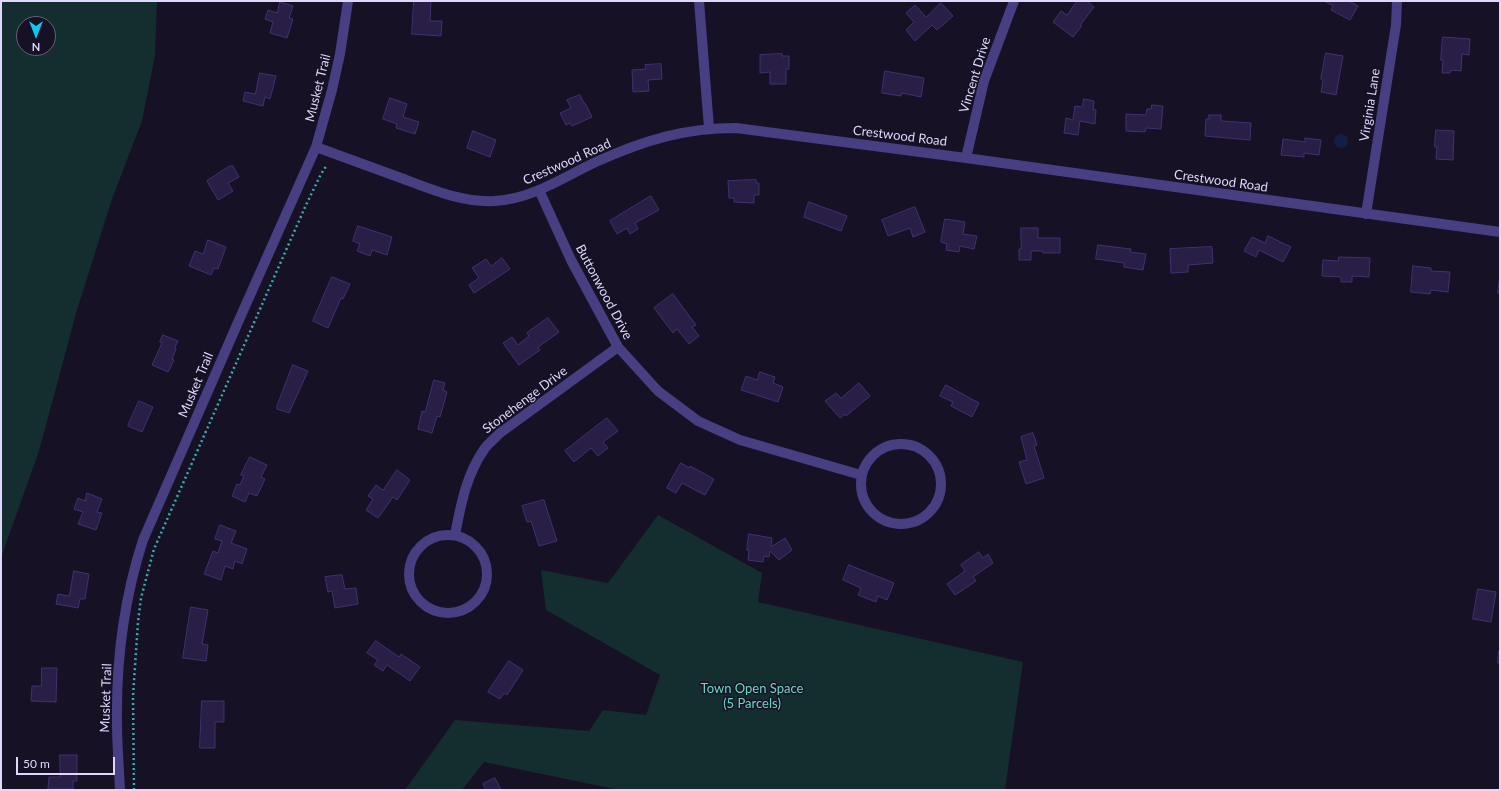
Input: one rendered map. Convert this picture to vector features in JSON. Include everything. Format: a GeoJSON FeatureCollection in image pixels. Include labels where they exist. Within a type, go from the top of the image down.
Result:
{"type":"FeatureCollection","features":[{"type":"Feature","properties":{"kind":"street","name":"Musket Trail"},"geometry":{"type":"LineString","coordinates":[[120,790],[117,723],[120,659],[124,625],[137,559],[143,540],[229,341],[316,147],[340,54],[348,1]]}},
{"type":"Feature","properties":{"kind":"street"},"geometry":{"type":"LineString","coordinates":[[700,1],[709,128]]}},
{"type":"Feature","properties":{"kind":"street","name":"Vincent Drive"},"geometry":{"type":"LineString","coordinates":[[966,158],[984,80],[1014,1]]}},
{"type":"Feature","properties":{"kind":"street","name":"Virginia Lane"},"geometry":{"type":"LineString","coordinates":[[1366,214],[1396,25],[1397,1]]}},
{"type":"Feature","properties":{"kind":"street","name":"Crestwood Road"},"geometry":{"type":"LineString","coordinates":[[316,147],[450,196],[474,201],[495,201],[516,198],[539,190],[598,161],[643,143],[674,134],[709,128],[736,128],[966,158],[1500,232]]}},
{"type":"Feature","properties":{"kind":"street","name":"Buttonwood Drive"},"geometry":{"type":"LineString","coordinates":[[539,190],[571,260],[618,348],[658,391],[698,421],[740,440],[861,475]]}},
{"type":"Feature","properties":{"kind":"street","name":"Stonehenge Drive"},"geometry":{"type":"LineString","coordinates":[[455,535],[462,499],[470,475],[485,448],[500,433],[618,348]]}},
{"type":"Feature","properties":{"kind":"street"},"geometry":{"type":"LineString","coordinates":[[903,444],[917,447],[929,455],[937,467],[941,480],[940,494],[934,507],[924,517],[912,523],[898,525],[884,521],[872,514],[864,502],[860,489],[861,475],[867,462],[877,452],[889,445],[903,444]]}},
{"type":"Feature","properties":{"kind":"street"},"geometry":{"type":"LineString","coordinates":[[442,535],[455,535],[467,540],[478,548],[484,559],[487,571],[486,584],[480,596],[471,605],[460,611],[447,613],[434,611],[423,604],[414,594],[409,582],[408,570],[412,557],[419,546],[430,539],[442,535]]}},
{"type":"Feature","properties":{"kind":"path"},"geometry":{"type":"LineString","coordinates":[[134,790],[133,696],[138,622],[154,548],[306,205],[327,165]]}},
{"type":"Feature","properties":{"kind":"green space"},"geometry":{"type":"Polygon","coordinates":[[[1,1],[157,1],[155,56],[142,121],[112,199],[77,310],[39,451],[1,558],[1,1]]]}},
{"type":"Feature","properties":{"kind":"green space","name":"Town Open Space (5 Parcels)"},"geometry":{"type":"Polygon","coordinates":[[[658,515],[762,573],[758,602],[1023,662],[1005,790],[619,790],[484,762],[462,790],[405,790],[455,720],[589,731],[603,710],[646,715],[660,675],[546,610],[541,570],[608,583],[658,515]]]}},
{"type":"Feature","properties":{"kind":"water"},"geometry":{"type":"Polygon","coordinates":[[[1338,134],[1344,134],[1348,138],[1348,144],[1344,148],[1338,148],[1334,144],[1334,138],[1338,134]]]}},
{"type":"Feature","properties":{"kind":"building"},"geometry":{"type":"Polygon","coordinates":[[[414,1],[431,1],[430,21],[442,21],[441,36],[412,34],[414,1]]]}},
{"type":"Feature","properties":{"kind":"building"},"geometry":{"type":"Polygon","coordinates":[[[1077,1],[1087,1],[1094,7],[1073,37],[1053,22],[1061,11],[1067,15],[1077,1]]]}},
{"type":"Feature","properties":{"kind":"building"},"geometry":{"type":"Polygon","coordinates":[[[1324,1],[1349,1],[1358,6],[1350,20],[1331,10],[1333,6],[1324,1]]]}},
{"type":"Feature","properties":{"kind":"building"},"geometry":{"type":"Polygon","coordinates":[[[280,2],[293,6],[289,18],[293,19],[287,38],[270,33],[273,22],[265,19],[268,10],[277,13],[280,2]]]}},
{"type":"Feature","properties":{"kind":"building"},"geometry":{"type":"Polygon","coordinates":[[[941,3],[953,16],[937,30],[932,25],[915,41],[906,30],[914,22],[906,13],[915,5],[926,17],[941,3]]]}},
{"type":"Feature","properties":{"kind":"building"},"geometry":{"type":"Polygon","coordinates":[[[1443,37],[1470,39],[1469,55],[1462,54],[1461,71],[1451,70],[1450,73],[1442,73],[1443,60],[1441,60],[1443,37]]]}},
{"type":"Feature","properties":{"kind":"building"},"geometry":{"type":"Polygon","coordinates":[[[1326,53],[1343,56],[1336,95],[1321,92],[1323,81],[1321,79],[1326,53]]]}},
{"type":"Feature","properties":{"kind":"building"},"geometry":{"type":"Polygon","coordinates":[[[782,54],[782,56],[789,56],[789,69],[786,69],[786,84],[770,84],[770,72],[760,73],[760,55],[782,54]]]}},
{"type":"Feature","properties":{"kind":"building"},"geometry":{"type":"Polygon","coordinates":[[[661,64],[662,79],[648,80],[649,91],[633,92],[632,70],[646,69],[645,65],[661,64]]]}},
{"type":"Feature","properties":{"kind":"building"},"geometry":{"type":"Polygon","coordinates":[[[885,71],[924,78],[921,97],[902,93],[901,96],[882,93],[885,71]]]}},
{"type":"Feature","properties":{"kind":"building"},"geometry":{"type":"Polygon","coordinates":[[[260,73],[276,76],[270,99],[265,97],[263,106],[243,101],[245,92],[255,94],[260,73]]]}},
{"type":"Feature","properties":{"kind":"building"},"geometry":{"type":"Polygon","coordinates":[[[580,95],[592,117],[572,126],[570,123],[566,125],[560,113],[571,108],[567,100],[580,95]]]}},
{"type":"Feature","properties":{"kind":"building"},"geometry":{"type":"Polygon","coordinates":[[[390,98],[407,104],[403,117],[419,122],[415,134],[396,128],[397,124],[383,119],[390,98]]]}},
{"type":"Feature","properties":{"kind":"building"},"geometry":{"type":"Polygon","coordinates":[[[1084,99],[1094,101],[1093,109],[1096,110],[1095,124],[1080,121],[1078,135],[1064,133],[1066,118],[1073,120],[1075,106],[1082,107],[1084,99]]]}},
{"type":"Feature","properties":{"kind":"building"},"geometry":{"type":"Polygon","coordinates":[[[1152,105],[1163,106],[1161,129],[1146,128],[1145,132],[1126,131],[1126,114],[1146,115],[1147,109],[1151,109],[1152,105]]]}},
{"type":"Feature","properties":{"kind":"building"},"geometry":{"type":"Polygon","coordinates":[[[1209,115],[1221,115],[1221,121],[1251,123],[1250,140],[1205,136],[1206,119],[1209,119],[1209,115]]]}},
{"type":"Feature","properties":{"kind":"building"},"geometry":{"type":"Polygon","coordinates":[[[1436,130],[1454,131],[1453,160],[1436,159],[1436,130]]]}},
{"type":"Feature","properties":{"kind":"building"},"geometry":{"type":"Polygon","coordinates":[[[473,131],[496,140],[490,157],[467,148],[473,131]]]}},
{"type":"Feature","properties":{"kind":"building"},"geometry":{"type":"Polygon","coordinates":[[[1305,138],[1321,140],[1319,155],[1304,153],[1304,157],[1281,155],[1283,139],[1305,142],[1305,138]]]}},
{"type":"Feature","properties":{"kind":"building"},"geometry":{"type":"Polygon","coordinates":[[[230,166],[233,166],[239,177],[228,183],[233,191],[218,200],[207,181],[230,166]]]}},
{"type":"Feature","properties":{"kind":"building"},"geometry":{"type":"Polygon","coordinates":[[[756,180],[756,183],[759,183],[759,195],[754,195],[754,203],[734,202],[734,198],[729,198],[728,181],[756,180]]]}},
{"type":"Feature","properties":{"kind":"building"},"geometry":{"type":"Polygon","coordinates":[[[651,196],[659,210],[635,223],[638,229],[630,234],[627,228],[617,234],[610,221],[651,196]]]}},
{"type":"Feature","properties":{"kind":"building"},"geometry":{"type":"Polygon","coordinates":[[[809,202],[847,216],[841,231],[804,217],[809,202]]]}},
{"type":"Feature","properties":{"kind":"building"},"geometry":{"type":"Polygon","coordinates":[[[915,207],[925,232],[913,237],[910,228],[888,236],[882,220],[915,207]]]}},
{"type":"Feature","properties":{"kind":"building"},"geometry":{"type":"Polygon","coordinates":[[[945,219],[965,222],[963,234],[977,236],[974,249],[960,246],[959,252],[946,250],[947,244],[941,242],[945,219]]]}},
{"type":"Feature","properties":{"kind":"building"},"geometry":{"type":"Polygon","coordinates":[[[358,226],[392,237],[387,255],[372,250],[370,256],[357,251],[360,244],[353,241],[358,226]]]}},
{"type":"Feature","properties":{"kind":"building"},"geometry":{"type":"Polygon","coordinates":[[[1021,228],[1038,228],[1038,238],[1060,238],[1060,253],[1031,251],[1031,260],[1019,260],[1019,249],[1021,249],[1021,228]]]}},
{"type":"Feature","properties":{"kind":"building"},"geometry":{"type":"Polygon","coordinates":[[[1268,236],[1291,247],[1283,262],[1259,250],[1256,257],[1244,251],[1252,237],[1265,243],[1268,236]]]}},
{"type":"Feature","properties":{"kind":"building"},"geometry":{"type":"Polygon","coordinates":[[[208,240],[226,247],[218,269],[214,268],[211,275],[189,266],[195,251],[203,254],[208,240]]]}},
{"type":"Feature","properties":{"kind":"building"},"geometry":{"type":"Polygon","coordinates":[[[1098,245],[1131,249],[1130,252],[1146,254],[1143,270],[1124,267],[1124,263],[1096,259],[1098,245]]]}},
{"type":"Feature","properties":{"kind":"building"},"geometry":{"type":"Polygon","coordinates":[[[1212,247],[1213,263],[1188,265],[1188,272],[1171,273],[1170,249],[1212,247]]]}},
{"type":"Feature","properties":{"kind":"building"},"geometry":{"type":"Polygon","coordinates":[[[1339,257],[1370,258],[1369,277],[1352,276],[1352,282],[1341,282],[1341,277],[1322,276],[1323,260],[1338,261],[1339,257]]]}},
{"type":"Feature","properties":{"kind":"building"},"geometry":{"type":"Polygon","coordinates":[[[502,258],[510,269],[474,293],[469,285],[479,278],[472,268],[486,259],[491,266],[502,258]]]}},
{"type":"Feature","properties":{"kind":"building"},"geometry":{"type":"Polygon","coordinates":[[[1413,266],[1431,268],[1431,271],[1450,272],[1448,292],[1431,290],[1430,294],[1411,292],[1413,266]]]}},
{"type":"Feature","properties":{"kind":"building"},"geometry":{"type":"Polygon","coordinates":[[[1500,275],[1500,293],[1498,293],[1500,275]]]}},
{"type":"Feature","properties":{"kind":"building"},"geometry":{"type":"Polygon","coordinates":[[[332,277],[350,284],[343,299],[341,298],[328,328],[313,321],[332,277]]]}},
{"type":"Feature","properties":{"kind":"building"},"geometry":{"type":"Polygon","coordinates":[[[673,294],[696,325],[692,327],[699,336],[689,344],[677,329],[673,333],[654,308],[673,294]]]}},
{"type":"Feature","properties":{"kind":"building"},"geometry":{"type":"Polygon","coordinates":[[[548,318],[559,332],[538,347],[540,350],[519,365],[503,343],[512,337],[518,345],[529,336],[527,333],[548,318]]]}},
{"type":"Feature","properties":{"kind":"building"},"geometry":{"type":"Polygon","coordinates":[[[163,335],[178,341],[172,359],[174,360],[168,372],[152,365],[162,343],[160,342],[163,335]]]}},
{"type":"Feature","properties":{"kind":"building"},"geometry":{"type":"Polygon","coordinates":[[[293,365],[308,371],[289,413],[277,409],[277,406],[293,365]]]}},
{"type":"Feature","properties":{"kind":"building"},"geometry":{"type":"Polygon","coordinates":[[[760,372],[775,377],[773,383],[783,387],[778,402],[741,390],[746,376],[757,380],[760,372]]]}},
{"type":"Feature","properties":{"kind":"building"},"geometry":{"type":"Polygon","coordinates":[[[434,380],[445,383],[443,390],[447,392],[440,417],[437,416],[432,433],[418,429],[422,411],[425,412],[434,380]]]}},
{"type":"Feature","properties":{"kind":"building"},"geometry":{"type":"Polygon","coordinates":[[[859,383],[870,396],[846,416],[845,414],[840,418],[825,401],[836,393],[841,398],[859,383]]]}},
{"type":"Feature","properties":{"kind":"building"},"geometry":{"type":"Polygon","coordinates":[[[946,385],[979,403],[972,417],[951,406],[953,402],[940,396],[946,385]]]}},
{"type":"Feature","properties":{"kind":"building"},"geometry":{"type":"Polygon","coordinates":[[[139,401],[153,407],[142,432],[128,426],[139,401]]]}},
{"type":"Feature","properties":{"kind":"building"},"geometry":{"type":"Polygon","coordinates":[[[607,418],[618,431],[603,442],[608,448],[598,456],[591,448],[574,462],[565,451],[607,418]]]}},
{"type":"Feature","properties":{"kind":"building"},"geometry":{"type":"Polygon","coordinates":[[[1033,433],[1037,445],[1034,446],[1044,478],[1026,484],[1019,462],[1027,460],[1021,437],[1033,433]]]}},
{"type":"Feature","properties":{"kind":"building"},"geometry":{"type":"Polygon","coordinates":[[[250,457],[267,465],[261,477],[265,479],[257,496],[249,493],[245,502],[232,496],[237,484],[240,485],[244,476],[241,475],[250,457]]]}},
{"type":"Feature","properties":{"kind":"building"},"geometry":{"type":"Polygon","coordinates":[[[681,463],[689,468],[690,466],[714,479],[705,495],[682,483],[676,493],[667,488],[681,463]]]}},
{"type":"Feature","properties":{"kind":"building"},"geometry":{"type":"Polygon","coordinates":[[[397,470],[410,480],[397,500],[393,497],[378,518],[366,510],[373,499],[368,496],[376,485],[383,490],[397,470]]]}},
{"type":"Feature","properties":{"kind":"building"},"geometry":{"type":"Polygon","coordinates":[[[87,493],[102,499],[97,512],[102,513],[96,530],[78,524],[83,512],[74,509],[78,498],[85,501],[87,493]]]}},
{"type":"Feature","properties":{"kind":"building"},"geometry":{"type":"Polygon","coordinates":[[[544,500],[557,541],[539,546],[531,521],[527,522],[522,506],[544,500]]]}},
{"type":"Feature","properties":{"kind":"building"},"geometry":{"type":"Polygon","coordinates":[[[220,525],[236,531],[231,543],[247,549],[242,564],[235,561],[233,569],[225,566],[221,580],[204,574],[213,551],[218,553],[222,541],[215,539],[220,525]]]}},
{"type":"Feature","properties":{"kind":"building"},"geometry":{"type":"Polygon","coordinates":[[[749,534],[772,538],[771,547],[785,538],[792,550],[779,560],[770,551],[769,557],[764,556],[763,562],[748,560],[749,550],[747,550],[749,534]]]}},
{"type":"Feature","properties":{"kind":"building"},"geometry":{"type":"Polygon","coordinates":[[[979,552],[983,558],[988,554],[993,563],[973,577],[976,581],[955,595],[947,584],[965,571],[961,565],[979,552]]]}},
{"type":"Feature","properties":{"kind":"building"},"geometry":{"type":"Polygon","coordinates":[[[849,565],[894,583],[887,600],[878,596],[876,602],[858,595],[861,588],[843,580],[849,565]]]}},
{"type":"Feature","properties":{"kind":"building"},"geometry":{"type":"Polygon","coordinates":[[[74,571],[89,574],[85,599],[80,599],[78,608],[56,604],[58,594],[69,596],[74,571]]]}},
{"type":"Feature","properties":{"kind":"building"},"geometry":{"type":"Polygon","coordinates":[[[342,575],[345,589],[356,588],[358,604],[335,608],[332,591],[328,592],[325,577],[342,575]]]}},
{"type":"Feature","properties":{"kind":"building"},"geometry":{"type":"Polygon","coordinates":[[[1478,589],[1496,592],[1491,622],[1473,619],[1478,589]]]}},
{"type":"Feature","properties":{"kind":"building"},"geometry":{"type":"Polygon","coordinates":[[[191,607],[208,610],[202,644],[208,645],[206,661],[183,658],[191,607]]]}},
{"type":"Feature","properties":{"kind":"building"},"geometry":{"type":"Polygon","coordinates":[[[376,641],[399,657],[401,654],[420,667],[410,681],[387,665],[383,671],[374,665],[378,660],[367,653],[376,641]]]}},
{"type":"Feature","properties":{"kind":"building"},"geometry":{"type":"Polygon","coordinates":[[[1499,651],[1500,663],[1498,663],[1499,651]]]}},
{"type":"Feature","properties":{"kind":"building"},"geometry":{"type":"Polygon","coordinates":[[[509,661],[523,670],[507,695],[504,693],[500,699],[488,692],[509,661]]]}},
{"type":"Feature","properties":{"kind":"building"},"geometry":{"type":"Polygon","coordinates":[[[42,668],[57,668],[56,702],[31,701],[32,686],[41,686],[42,668]]]}},
{"type":"Feature","properties":{"kind":"building"},"geometry":{"type":"Polygon","coordinates":[[[202,701],[224,701],[224,722],[215,722],[215,748],[200,748],[202,701]]]}},
{"type":"Feature","properties":{"kind":"building"},"geometry":{"type":"Polygon","coordinates":[[[60,755],[77,755],[77,781],[73,781],[73,789],[48,789],[49,777],[60,777],[60,755]]]}},
{"type":"Feature","properties":{"kind":"building"},"geometry":{"type":"Polygon","coordinates":[[[495,778],[501,790],[486,790],[483,784],[495,778]]]}}]}
